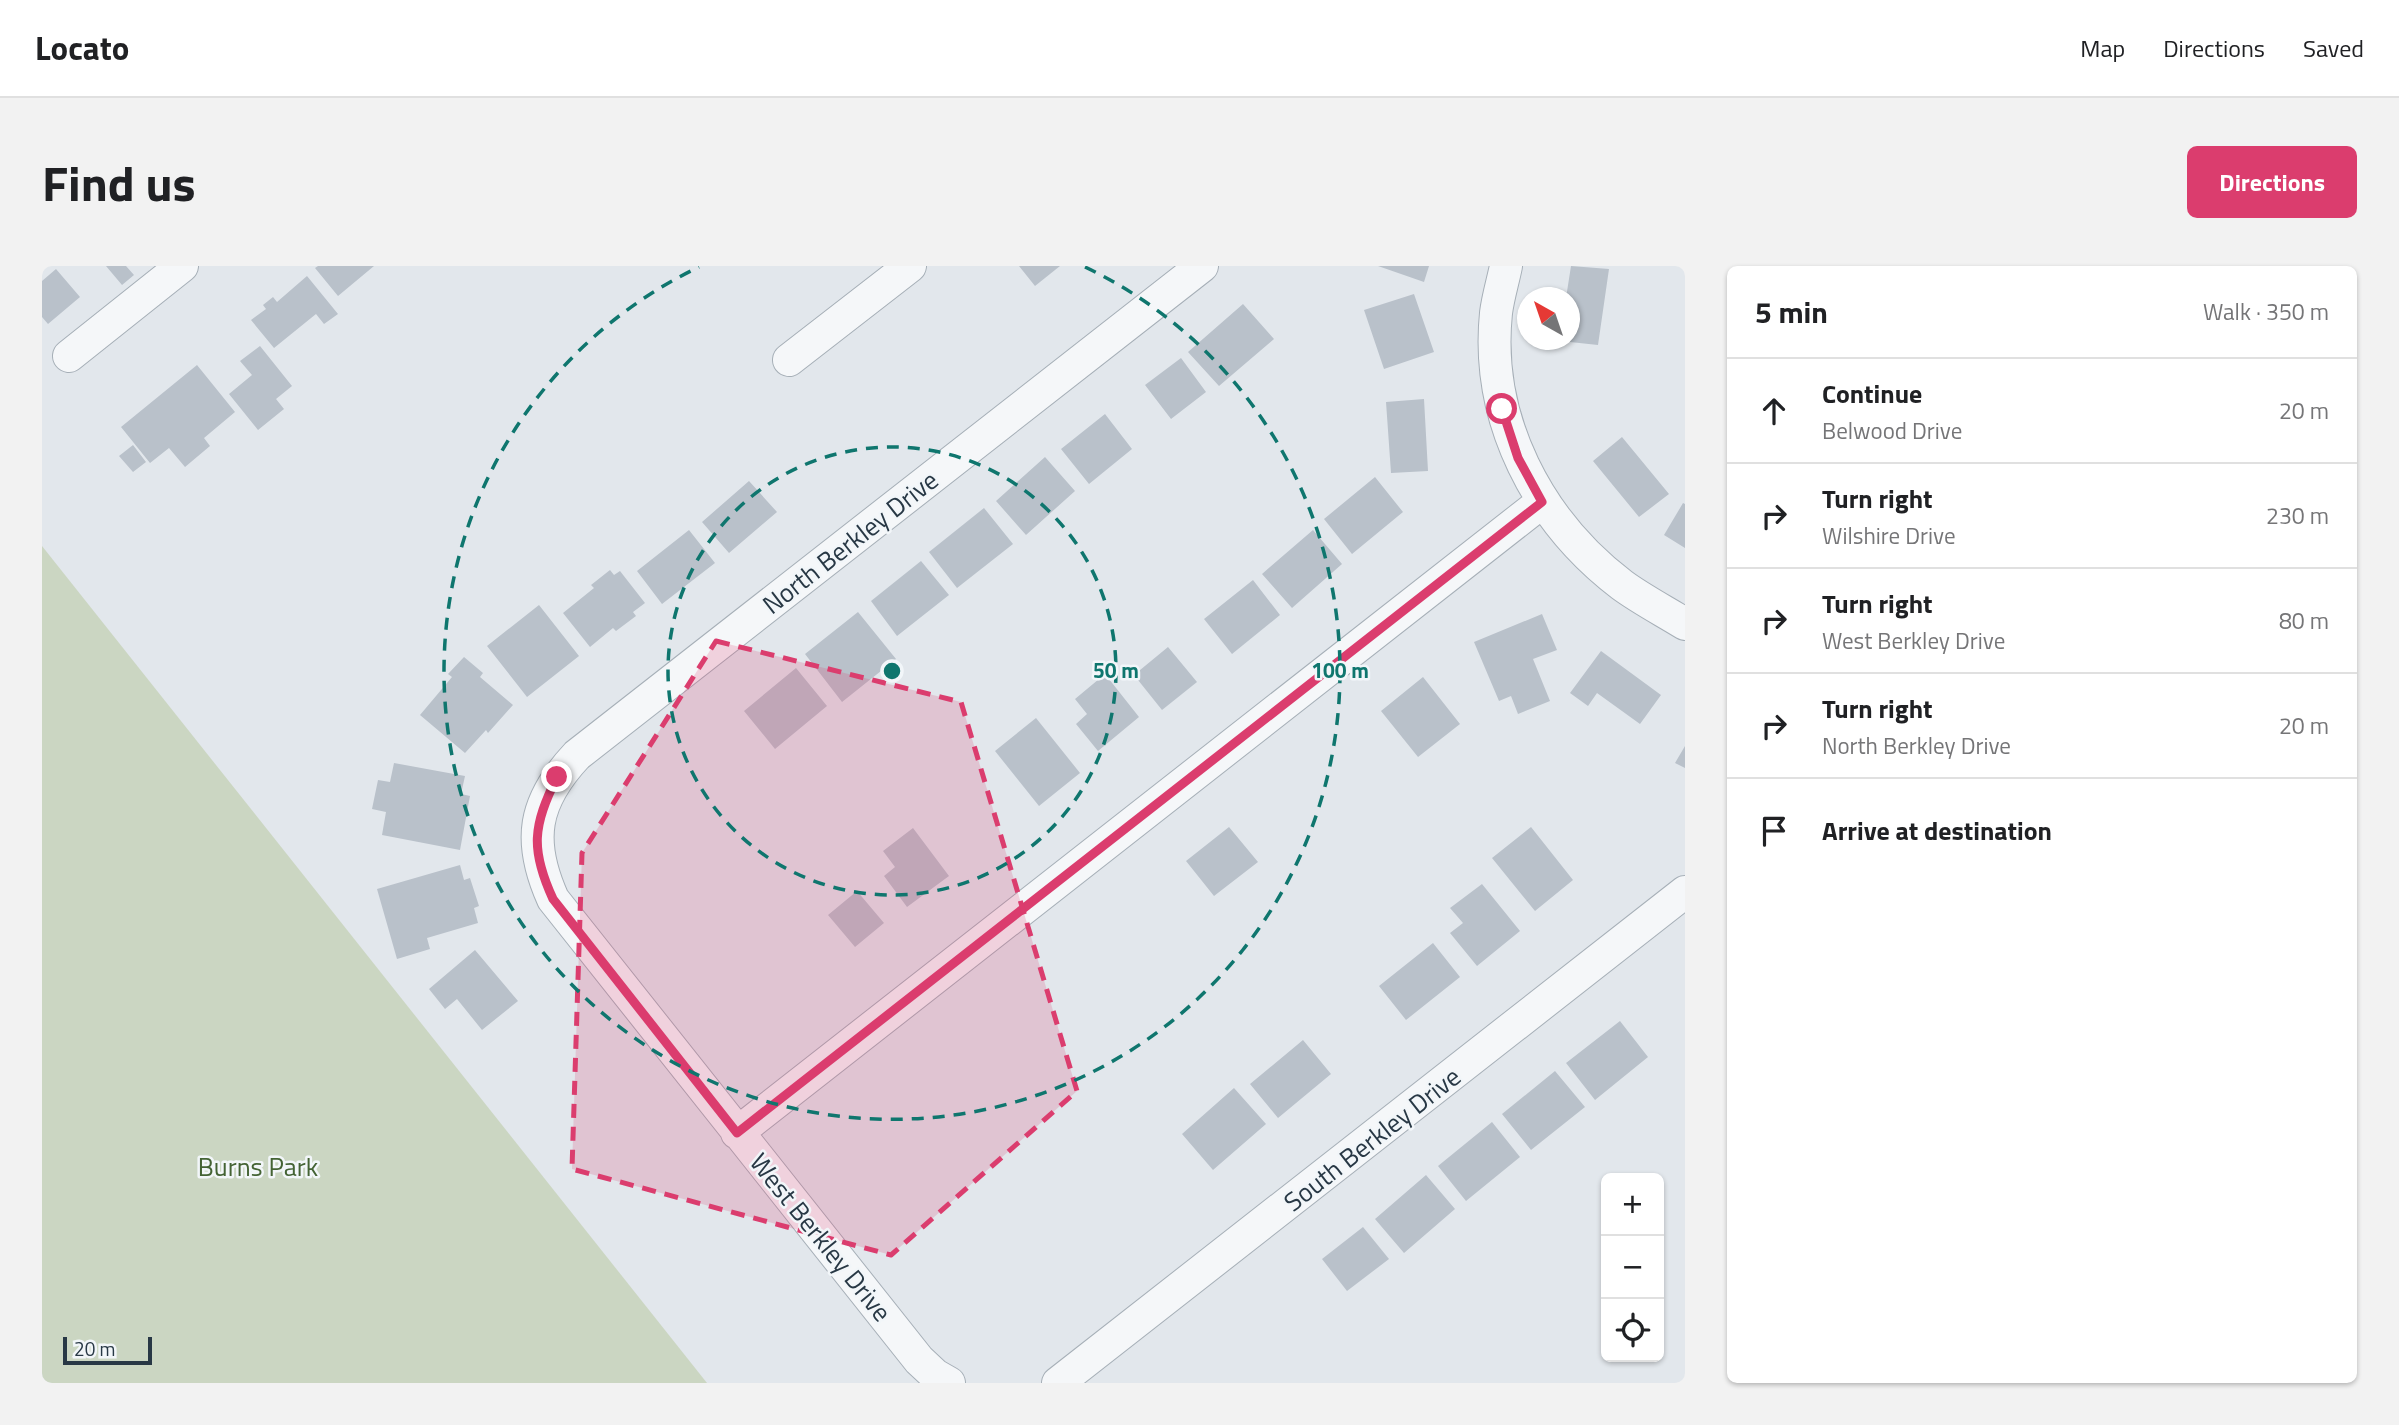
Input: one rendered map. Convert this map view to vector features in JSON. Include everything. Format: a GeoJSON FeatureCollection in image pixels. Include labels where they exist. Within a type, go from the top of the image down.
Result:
{"type":"FeatureCollection","features":[{"type":"Feature","properties":{"kind":"street"},"geometry":{"type":"LineString","coordinates":[[69,356],[182,266]]}},
{"type":"Feature","properties":{"kind":"street"},"geometry":{"type":"LineString","coordinates":[[789,360],[910,266]]}},
{"type":"Feature","properties":{"kind":"street","name":"North Berkley Drive"},"geometry":{"type":"LineString","coordinates":[[537,845],[542,807],[557,777],[577,755],[1202,266]]}},
{"type":"Feature","properties":{"kind":"street"},"geometry":{"type":"LineString","coordinates":[[1506,266],[1496,312],[1495,358],[1502,409],[1518,458],[1542,502],[1579,548],[1623,585],[1685,624]]}},
{"type":"Feature","properties":{"kind":"street"},"geometry":{"type":"LineString","coordinates":[[737,1133],[1542,502]]}},
{"type":"Feature","properties":{"kind":"street","name":"West Berkley Drive"},"geometry":{"type":"LineString","coordinates":[[537,845],[542,875],[553,899],[919,1360],[935,1375],[949,1383]]}},
{"type":"Feature","properties":{"kind":"street","name":"South Berkley Drive"},"geometry":{"type":"LineString","coordinates":[[1058,1383],[1685,892]]}},
{"type":"Feature","properties":{"kind":"highlighted area"},"geometry":{"type":"Polygon","coordinates":[[[716,641],[961,702],[1077,1091],[891,1255],[572,1169],[582,853],[716,641]]]}},
{"type":"Feature","properties":{"kind":"green space","name":"Burns Park"},"geometry":{"type":"Polygon","coordinates":[[[42,546],[707,1383],[42,1383],[42,546]]]}},
{"type":"Feature","properties":{"kind":"building"},"geometry":{"type":"Polygon","coordinates":[[[106,266],[126,266],[134,275],[122,285],[106,266]]]}},
{"type":"Feature","properties":{"kind":"building"},"geometry":{"type":"Polygon","coordinates":[[[374,266],[338,296],[315,268],[374,266]]]}},
{"type":"Feature","properties":{"kind":"building"},"geometry":{"type":"Polygon","coordinates":[[[1019,266],[1060,266],[1035,286],[1019,266]]]}},
{"type":"Feature","properties":{"kind":"building"},"geometry":{"type":"Polygon","coordinates":[[[1378,266],[1429,266],[1424,282],[1378,266]]]}},
{"type":"Feature","properties":{"kind":"building"},"geometry":{"type":"Polygon","coordinates":[[[1571,266],[1609,269],[1598,345],[1580,343],[1580,287],[1568,287],[1571,266]]]}},
{"type":"Feature","properties":{"kind":"building"},"geometry":{"type":"Polygon","coordinates":[[[56,269],[80,297],[48,324],[42,317],[42,281],[56,269]]]}},
{"type":"Feature","properties":{"kind":"building"},"geometry":{"type":"Polygon","coordinates":[[[307,276],[338,314],[324,324],[316,314],[274,348],[251,320],[266,309],[263,305],[273,297],[277,302],[307,276]]]}},
{"type":"Feature","properties":{"kind":"building"},"geometry":{"type":"Polygon","coordinates":[[[1414,294],[1434,352],[1384,369],[1364,310],[1414,294]]]}},
{"type":"Feature","properties":{"kind":"building"},"geometry":{"type":"Polygon","coordinates":[[[1243,304],[1274,339],[1219,386],[1188,352],[1243,304]]]}},
{"type":"Feature","properties":{"kind":"building"},"geometry":{"type":"Polygon","coordinates":[[[260,346],[292,386],[276,399],[284,409],[258,430],[229,394],[252,375],[240,361],[260,346]]]}},
{"type":"Feature","properties":{"kind":"building"},"geometry":{"type":"Polygon","coordinates":[[[1181,358],[1206,392],[1171,419],[1145,385],[1181,358]]]}},
{"type":"Feature","properties":{"kind":"building"},"geometry":{"type":"Polygon","coordinates":[[[197,365],[235,412],[204,438],[210,446],[185,467],[169,448],[150,463],[121,427],[197,365]]]}},
{"type":"Feature","properties":{"kind":"building"},"geometry":{"type":"Polygon","coordinates":[[[1424,399],[1428,471],[1391,473],[1386,402],[1424,399]]]}},
{"type":"Feature","properties":{"kind":"building"},"geometry":{"type":"Polygon","coordinates":[[[1105,414],[1132,449],[1089,484],[1061,449],[1105,414]]]}},
{"type":"Feature","properties":{"kind":"building"},"geometry":{"type":"Polygon","coordinates":[[[1622,437],[1669,494],[1639,517],[1593,461],[1622,437]]]}},
{"type":"Feature","properties":{"kind":"building"},"geometry":{"type":"Polygon","coordinates":[[[133,445],[146,462],[133,472],[119,456],[133,445]]]}},
{"type":"Feature","properties":{"kind":"building"},"geometry":{"type":"Polygon","coordinates":[[[1045,457],[1075,491],[1026,535],[996,501],[1045,457]]]}},
{"type":"Feature","properties":{"kind":"building"},"geometry":{"type":"Polygon","coordinates":[[[1375,477],[1403,512],[1352,554],[1324,519],[1375,477]]]}},
{"type":"Feature","properties":{"kind":"building"},"geometry":{"type":"Polygon","coordinates":[[[749,481],[777,512],[729,553],[702,522],[749,481]]]}},
{"type":"Feature","properties":{"kind":"building"},"geometry":{"type":"Polygon","coordinates":[[[1683,503],[1685,504],[1685,548],[1664,535],[1683,503]]]}},
{"type":"Feature","properties":{"kind":"building"},"geometry":{"type":"Polygon","coordinates":[[[984,508],[1013,544],[957,588],[929,552],[984,508]]]}},
{"type":"Feature","properties":{"kind":"building"},"geometry":{"type":"Polygon","coordinates":[[[689,530],[715,563],[662,604],[637,571],[689,530]]]}},
{"type":"Feature","properties":{"kind":"building"},"geometry":{"type":"Polygon","coordinates":[[[1313,530],[1342,564],[1292,608],[1262,574],[1313,530]]]}},
{"type":"Feature","properties":{"kind":"building"},"geometry":{"type":"Polygon","coordinates":[[[921,561],[949,595],[897,636],[871,601],[921,561]]]}},
{"type":"Feature","properties":{"kind":"building"},"geometry":{"type":"Polygon","coordinates":[[[610,570],[614,575],[620,571],[645,603],[633,612],[636,616],[616,631],[613,628],[590,647],[563,613],[594,588],[591,585],[610,570]]]}},
{"type":"Feature","properties":{"kind":"building"},"geometry":{"type":"Polygon","coordinates":[[[1253,580],[1280,615],[1232,654],[1204,619],[1253,580]]]}},
{"type":"Feature","properties":{"kind":"building"},"geometry":{"type":"Polygon","coordinates":[[[539,605],[579,656],[527,697],[487,646],[539,605]]]}},
{"type":"Feature","properties":{"kind":"building"},"geometry":{"type":"Polygon","coordinates":[[[858,612],[896,659],[842,702],[805,654],[858,612]]]}},
{"type":"Feature","properties":{"kind":"building"},"geometry":{"type":"Polygon","coordinates":[[[1542,614],[1557,650],[1533,659],[1550,701],[1518,714],[1511,696],[1499,701],[1474,642],[1542,614]]]}},
{"type":"Feature","properties":{"kind":"building"},"geometry":{"type":"Polygon","coordinates":[[[1168,647],[1197,682],[1162,710],[1134,675],[1168,647]]]}},
{"type":"Feature","properties":{"kind":"building"},"geometry":{"type":"Polygon","coordinates":[[[1601,651],[1661,695],[1640,724],[1597,693],[1588,706],[1570,693],[1601,651]]]}},
{"type":"Feature","properties":{"kind":"building"},"geometry":{"type":"Polygon","coordinates":[[[464,657],[483,673],[480,677],[513,705],[488,733],[486,730],[465,753],[420,715],[452,677],[448,674],[464,657]]]}},
{"type":"Feature","properties":{"kind":"building"},"geometry":{"type":"Polygon","coordinates":[[[796,668],[827,706],[775,749],[744,711],[796,668]]]}},
{"type":"Feature","properties":{"kind":"building"},"geometry":{"type":"Polygon","coordinates":[[[1105,674],[1139,717],[1098,751],[1076,724],[1087,714],[1075,699],[1105,674]]]}},
{"type":"Feature","properties":{"kind":"building"},"geometry":{"type":"Polygon","coordinates":[[[1423,677],[1460,724],[1418,757],[1381,711],[1423,677]]]}},
{"type":"Feature","properties":{"kind":"building"},"geometry":{"type":"Polygon","coordinates":[[[1036,718],[1080,773],[1039,806],[995,751],[1036,718]]]}},
{"type":"Feature","properties":{"kind":"building"},"geometry":{"type":"Polygon","coordinates":[[[1685,746],[1685,768],[1675,763],[1685,746]]]}},
{"type":"Feature","properties":{"kind":"building"},"geometry":{"type":"Polygon","coordinates":[[[394,763],[465,776],[461,794],[470,796],[460,850],[382,835],[386,812],[372,809],[378,780],[390,782],[394,763]]]}},
{"type":"Feature","properties":{"kind":"building"},"geometry":{"type":"Polygon","coordinates":[[[1229,827],[1258,862],[1214,896],[1186,861],[1229,827]]]}},
{"type":"Feature","properties":{"kind":"building"},"geometry":{"type":"Polygon","coordinates":[[[1531,827],[1573,880],[1535,911],[1492,858],[1531,827]]]}},
{"type":"Feature","properties":{"kind":"building"},"geometry":{"type":"Polygon","coordinates":[[[913,828],[949,876],[907,907],[884,876],[895,867],[883,851],[913,828]]]}},
{"type":"Feature","properties":{"kind":"building"},"geometry":{"type":"Polygon","coordinates":[[[460,865],[464,880],[470,878],[479,906],[474,908],[478,923],[427,938],[430,949],[397,959],[377,889],[460,865]]]}},
{"type":"Feature","properties":{"kind":"building"},"geometry":{"type":"Polygon","coordinates":[[[1482,884],[1520,931],[1477,966],[1450,933],[1463,923],[1450,908],[1482,884]]]}},
{"type":"Feature","properties":{"kind":"building"},"geometry":{"type":"Polygon","coordinates":[[[857,891],[884,923],[855,947],[828,915],[857,891]]]}},
{"type":"Feature","properties":{"kind":"building"},"geometry":{"type":"Polygon","coordinates":[[[1433,943],[1460,977],[1406,1020],[1379,986],[1433,943]]]}},
{"type":"Feature","properties":{"kind":"building"},"geometry":{"type":"Polygon","coordinates":[[[475,950],[518,1001],[482,1030],[457,999],[445,1009],[429,989],[475,950]]]}},
{"type":"Feature","properties":{"kind":"building"},"geometry":{"type":"Polygon","coordinates":[[[1620,1021],[1648,1057],[1595,1100],[1566,1063],[1620,1021]]]}},
{"type":"Feature","properties":{"kind":"building"},"geometry":{"type":"Polygon","coordinates":[[[1303,1040],[1331,1074],[1278,1118],[1250,1084],[1303,1040]]]}},
{"type":"Feature","properties":{"kind":"building"},"geometry":{"type":"Polygon","coordinates":[[[1555,1071],[1585,1107],[1531,1150],[1502,1114],[1555,1071]]]}},
{"type":"Feature","properties":{"kind":"building"},"geometry":{"type":"Polygon","coordinates":[[[1234,1088],[1266,1124],[1213,1170],[1182,1134],[1234,1088]]]}},
{"type":"Feature","properties":{"kind":"building"},"geometry":{"type":"Polygon","coordinates":[[[1492,1122],[1520,1157],[1466,1201],[1438,1166],[1492,1122]]]}},
{"type":"Feature","properties":{"kind":"building"},"geometry":{"type":"Polygon","coordinates":[[[1426,1175],[1455,1209],[1404,1253],[1375,1219],[1426,1175]]]}},
{"type":"Feature","properties":{"kind":"building"},"geometry":{"type":"Polygon","coordinates":[[[1363,1227],[1389,1259],[1347,1291],[1322,1259],[1363,1227]]]}},
{"type":"Feature","properties":{"kind":"route"},"geometry":{"type":"LineString","coordinates":[[557,777],[542,807],[537,836],[537,855],[542,875],[553,899],[737,1133],[1542,502],[1518,458],[1502,409]]}}]}
